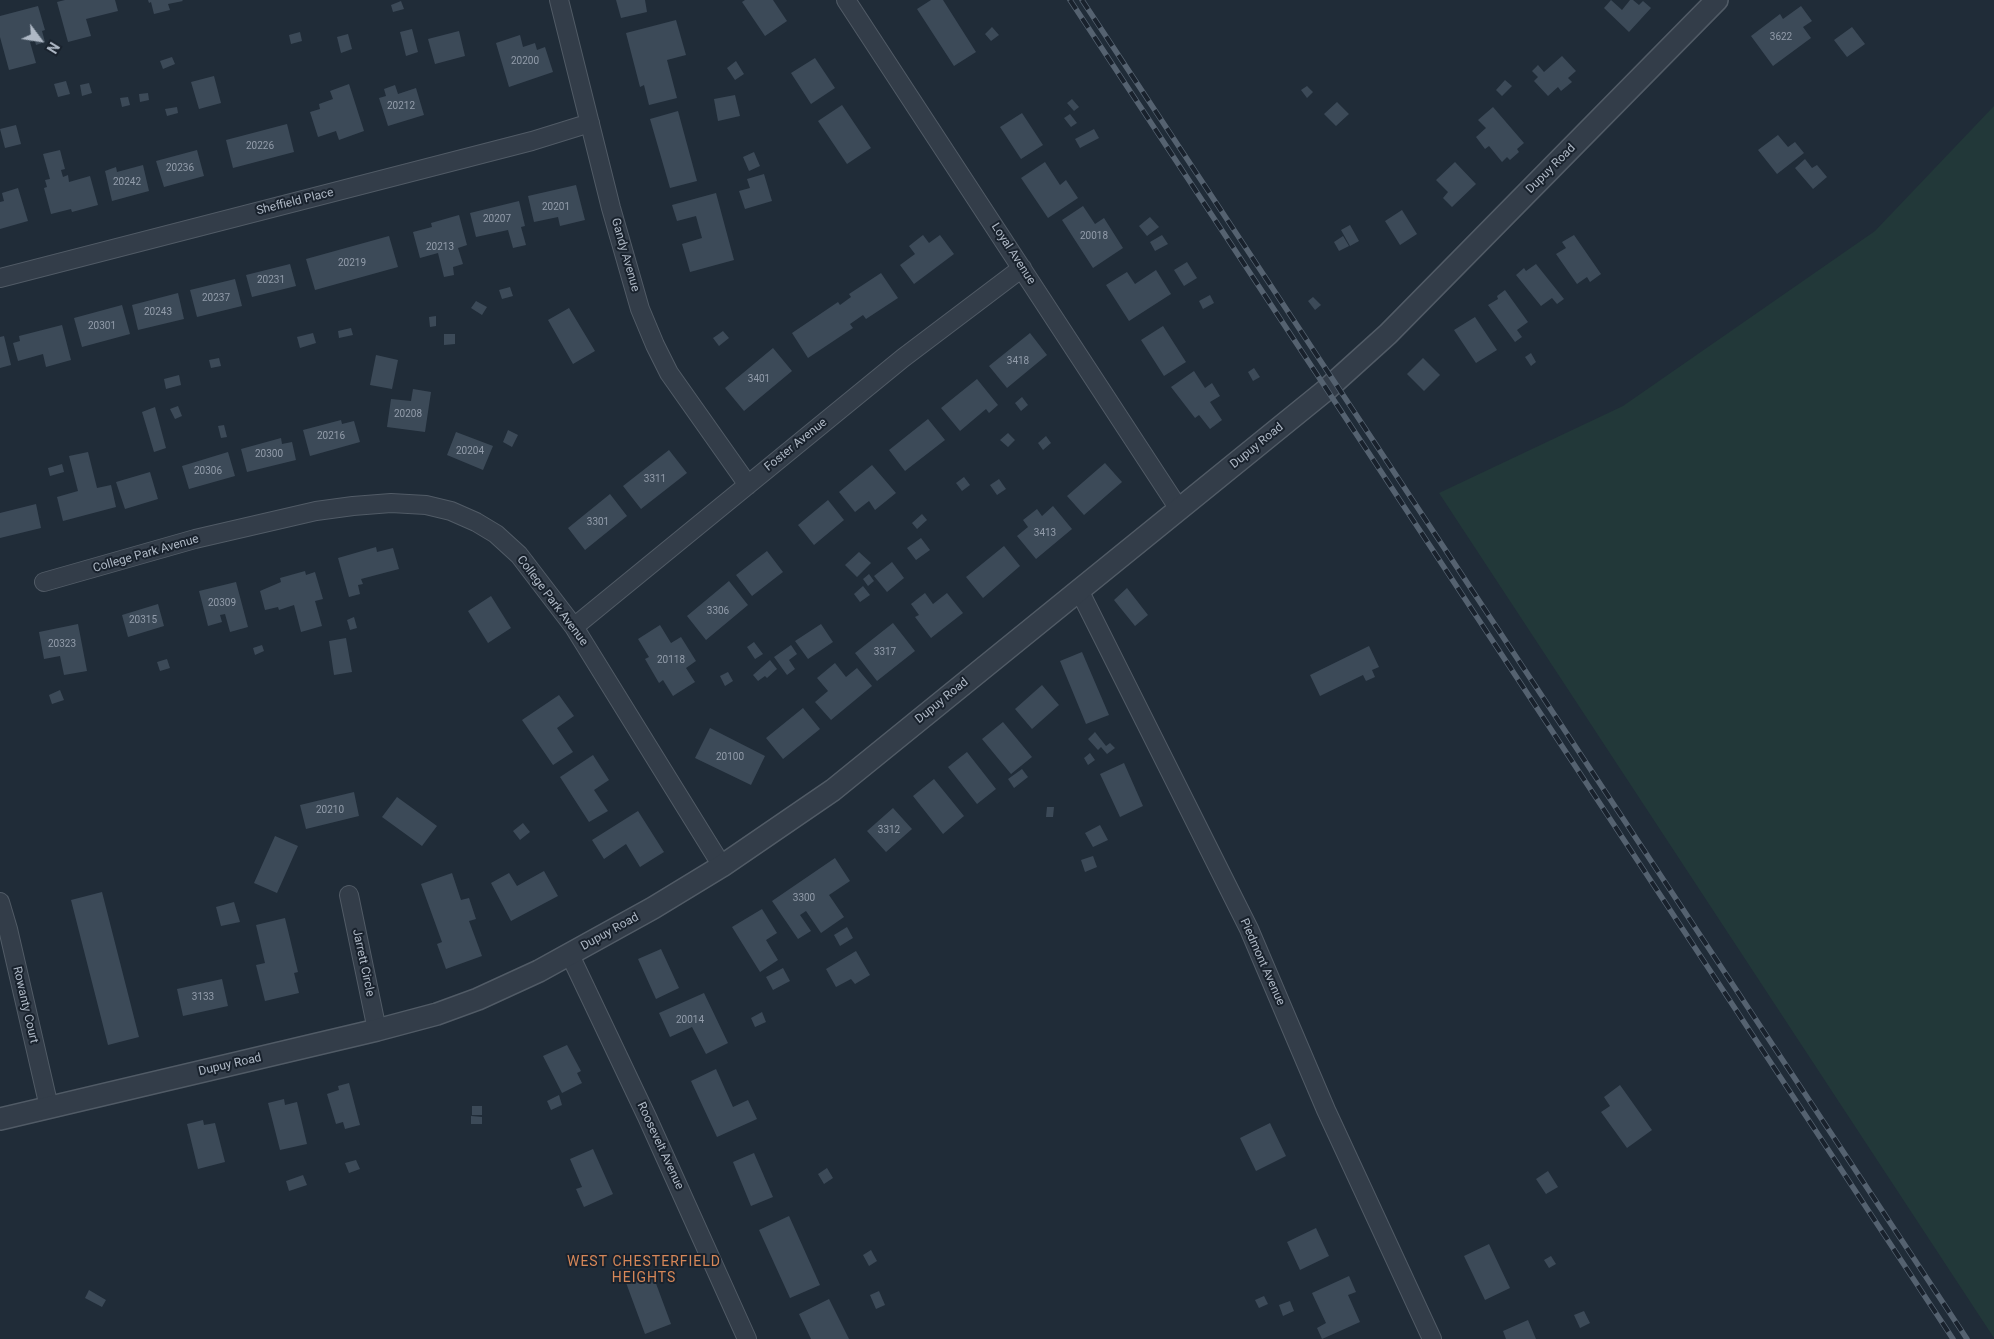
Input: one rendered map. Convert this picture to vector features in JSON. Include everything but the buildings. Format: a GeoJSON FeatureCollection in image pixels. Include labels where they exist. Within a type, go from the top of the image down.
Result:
{"type":"FeatureCollection","features":[{"type":"Feature","properties":{"kind":"street","name":"Gandy Avenue"},"geometry":{"type":"LineString","coordinates":[[559,0],[640,308],[654,346],[669,373],[748,485]]}},
{"type":"Feature","properties":{"kind":"street","name":"Loyal Avenue"},"geometry":{"type":"LineString","coordinates":[[846,0],[1179,509]]}},
{"type":"Feature","properties":{"kind":"street","name":"Dupuy Road"},"geometry":{"type":"LineString","coordinates":[[0,1119],[377,1030],[437,1014],[478,999],[538,971],[653,908],[722,866],[833,790],[1326,390],[1388,334],[1717,0]]}},
{"type":"Feature","properties":{"kind":"street","name":"Sheffield Place"},"geometry":{"type":"LineString","coordinates":[[0,278],[532,141],[590,123]]}},
{"type":"Feature","properties":{"kind":"street","name":"Foster Avenue"},"geometry":{"type":"LineString","coordinates":[[574,626],[903,358],[1022,268]]}},
{"type":"Feature","properties":{"kind":"street","name":"College Park Avenue"},"geometry":{"type":"LineString","coordinates":[[44,582],[195,539],[316,511],[391,503],[426,505],[451,511],[476,522],[496,534],[519,555],[574,626],[722,866]]}},
{"type":"Feature","properties":{"kind":"street","name":"Piedmont Avenue"},"geometry":{"type":"LineString","coordinates":[[1079,590],[1249,929],[1326,1110],[1432,1339]]}},
{"type":"Feature","properties":{"kind":"street","name":"Jarrett Circle"},"geometry":{"type":"LineString","coordinates":[[349,895],[377,1030]]}},
{"type":"Feature","properties":{"kind":"street","name":"Rowanty Court"},"geometry":{"type":"LineString","coordinates":[[0,902],[8,929],[49,1107]]}},
{"type":"Feature","properties":{"kind":"street","name":"Roosevelt Avenue"},"geometry":{"type":"LineString","coordinates":[[570,954],[748,1339]]}},
{"type":"Feature","properties":{"kind":"green space"},"geometry":{"type":"Polygon","coordinates":[[[1994,106],[1994,1338],[1439,493],[1623,406],[1875,231],[1994,106]]]}},
{"type":"Feature","properties":{"kind":"railway"},"geometry":{"type":"LineString","coordinates":[[1070,0],[1953,1339]]}},
{"type":"Feature","properties":{"kind":"railway"},"geometry":{"type":"LineString","coordinates":[[1082,0],[1967,1339]]}},
{"type":"Feature","properties":{"kind":"district","name":"WEST CHESTERFIELD HEIGHTS"},"geometry":{"type":"Point","coordinates":[644,1270]}}]}
